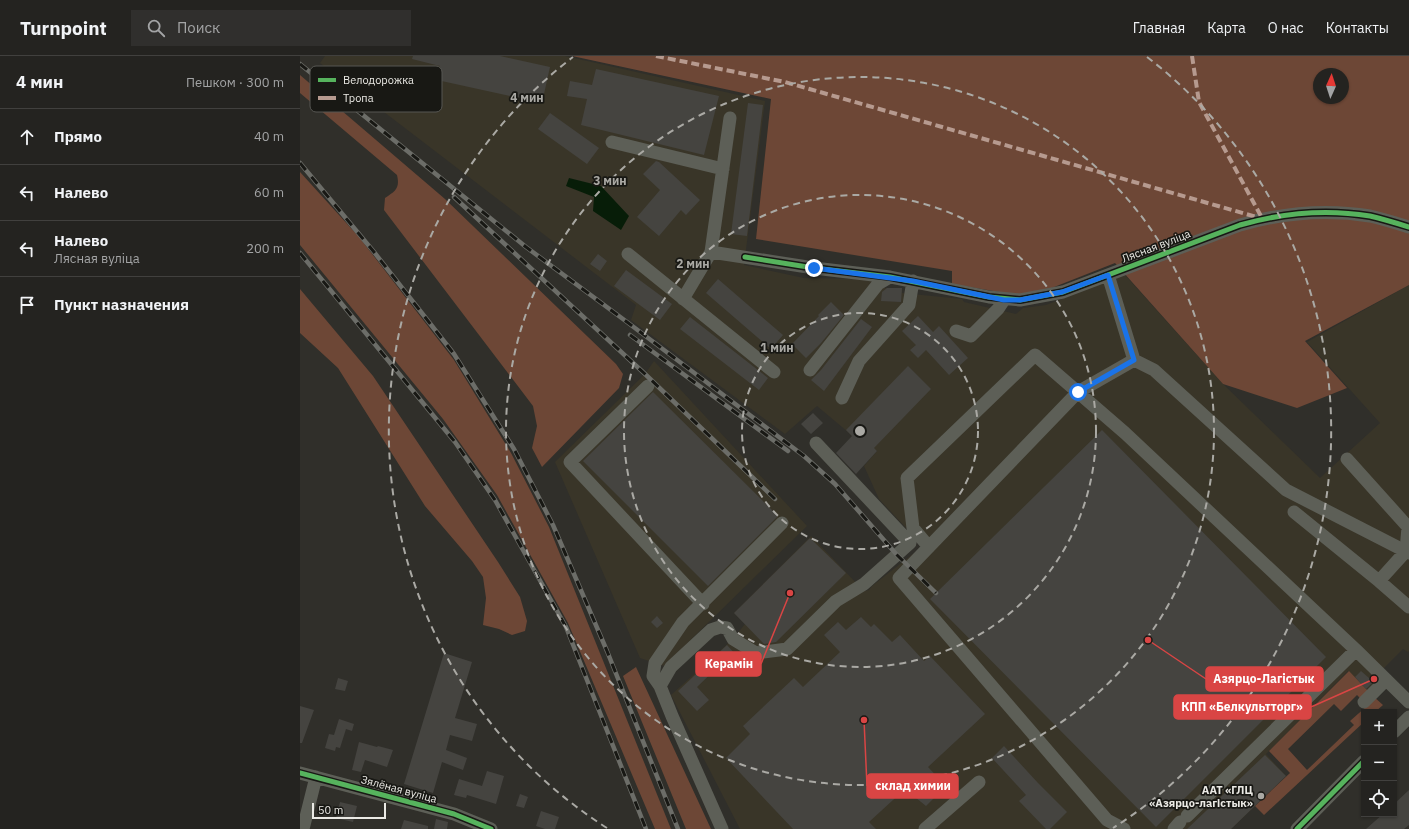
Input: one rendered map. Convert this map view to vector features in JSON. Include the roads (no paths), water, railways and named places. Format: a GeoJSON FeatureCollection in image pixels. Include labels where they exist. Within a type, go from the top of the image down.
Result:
{"type":"FeatureCollection","features":[{"type":"Feature","properties":{"kind":"street"},"geometry":{"type":"LineString","coordinates":[[683,299],[711,252],[730,118]]}},
{"type":"Feature","properties":{"kind":"street"},"geometry":{"type":"LineString","coordinates":[[612,142],[723,169]]}},
{"type":"Feature","properties":{"kind":"street","name":"Лясная вуліца"},"geometry":{"type":"LineString","coordinates":[[711,252],[814,268],[890,277],[1004,300],[1020,300],[1062,292],[1262,218],[1316,213],[1342,213],[1371,216],[1409,227]]}},
{"type":"Feature","properties":{"kind":"street"},"geometry":{"type":"LineString","coordinates":[[628,254],[774,372]]}},
{"type":"Feature","properties":{"kind":"street"},"geometry":{"type":"LineString","coordinates":[[1108,275],[1134,360],[1154,370],[1286,490],[1408,552]]}},
{"type":"Feature","properties":{"kind":"street"},"geometry":{"type":"LineString","coordinates":[[810,370],[878,284],[890,277]]}},
{"type":"Feature","properties":{"kind":"street"},"geometry":{"type":"LineString","coordinates":[[842,398],[859,361],[909,305],[913,281]]}},
{"type":"Feature","properties":{"kind":"street"},"geometry":{"type":"LineString","coordinates":[[956,331],[971,336],[998,309],[1004,300]]}},
{"type":"Feature","properties":{"kind":"street"},"geometry":{"type":"LineString","coordinates":[[929,547],[913,528],[908,478],[1035,355],[1125,432],[1409,702]]}},
{"type":"Feature","properties":{"kind":"street"},"geometry":{"type":"LineString","coordinates":[[1124,829],[1107,820],[899,578],[1078,392],[1134,360]]}},
{"type":"Feature","properties":{"kind":"street"},"geometry":{"type":"LineString","coordinates":[[648,386],[570,462],[702,604]]}},
{"type":"Feature","properties":{"kind":"street"},"geometry":{"type":"LineString","coordinates":[[660,686],[670,667],[711,630],[720,627],[727,628],[733,639],[756,653],[787,649],[836,601],[864,584],[910,543],[816,443]]}},
{"type":"Feature","properties":{"kind":"street"},"geometry":{"type":"LineString","coordinates":[[1346,459],[1408,526],[1408,552],[1380,581]]}},
{"type":"Feature","properties":{"kind":"street"},"geometry":{"type":"LineString","coordinates":[[1294,512],[1380,581],[1409,607]]}},
{"type":"Feature","properties":{"kind":"street"},"geometry":{"type":"LineString","coordinates":[[1318,532],[1329,512]]}},
{"type":"Feature","properties":{"kind":"street"},"geometry":{"type":"LineString","coordinates":[[722,829],[660,686],[654,676],[655,663],[683,622],[782,523]]}},
{"type":"Feature","properties":{"kind":"street"},"geometry":{"type":"LineString","coordinates":[[1180,822],[1356,650]]}},
{"type":"Feature","properties":{"kind":"street"},"geometry":{"type":"LineString","coordinates":[[1364,702],[1386,680]]}},
{"type":"Feature","properties":{"kind":"street"},"geometry":{"type":"LineString","coordinates":[[1397,729],[1409,717]]}},
{"type":"Feature","properties":{"kind":"street"},"geometry":{"type":"LineString","coordinates":[[1297,829],[1361,764]]}},
{"type":"Feature","properties":{"kind":"street","name":"Зялёная вуліца"},"geometry":{"type":"LineString","coordinates":[[300,772],[454,814],[491,829]]}},
{"type":"Feature","properties":{"kind":"street"},"geometry":{"type":"LineString","coordinates":[[303,829],[316,777]]}},
{"type":"Feature","properties":{"kind":"street"},"geometry":{"type":"LineString","coordinates":[[925,829],[979,782]]}},
{"type":"Feature","properties":{"kind":"railway"},"geometry":{"type":"LineString","coordinates":[[300,64],[310,72]]}},
{"type":"Feature","properties":{"kind":"railway"},"geometry":{"type":"LineString","coordinates":[[359,112],[526,247],[804,456],[835,484],[897,555],[936,593]]}},
{"type":"Feature","properties":{"kind":"railway"},"geometry":{"type":"LineString","coordinates":[[300,163],[374,252],[454,354],[514,449],[553,525],[607,651],[678,829]]}},
{"type":"Feature","properties":{"kind":"railway"},"geometry":{"type":"LineString","coordinates":[[454,197],[645,374],[775,499]]}},
{"type":"Feature","properties":{"kind":"railway"},"geometry":{"type":"LineString","coordinates":[[300,253],[455,442],[495,500],[566,627],[646,829]]}},
{"type":"Feature","properties":{"kind":"railway"},"geometry":{"type":"LineString","coordinates":[[630,335],[788,451]]}},
{"type":"Feature","properties":{"kind":"place","name":"Керамін"},"geometry":{"type":"Point","coordinates":[790,593]}},
{"type":"Feature","properties":{"kind":"place","name":"Азярцо-Лагістык"},"geometry":{"type":"Point","coordinates":[1148,640]}},
{"type":"Feature","properties":{"kind":"place","name":"КПП «Белкультторг»"},"geometry":{"type":"Point","coordinates":[1374,679]}},
{"type":"Feature","properties":{"kind":"place","name":"склад химии"},"geometry":{"type":"Point","coordinates":[864,720]}},
{"type":"Feature","properties":{"kind":"place","name":"ААТ «ГЛЦ «Азярцо-лагістык»"},"geometry":{"type":"Point","coordinates":[1261,796]}}]}
